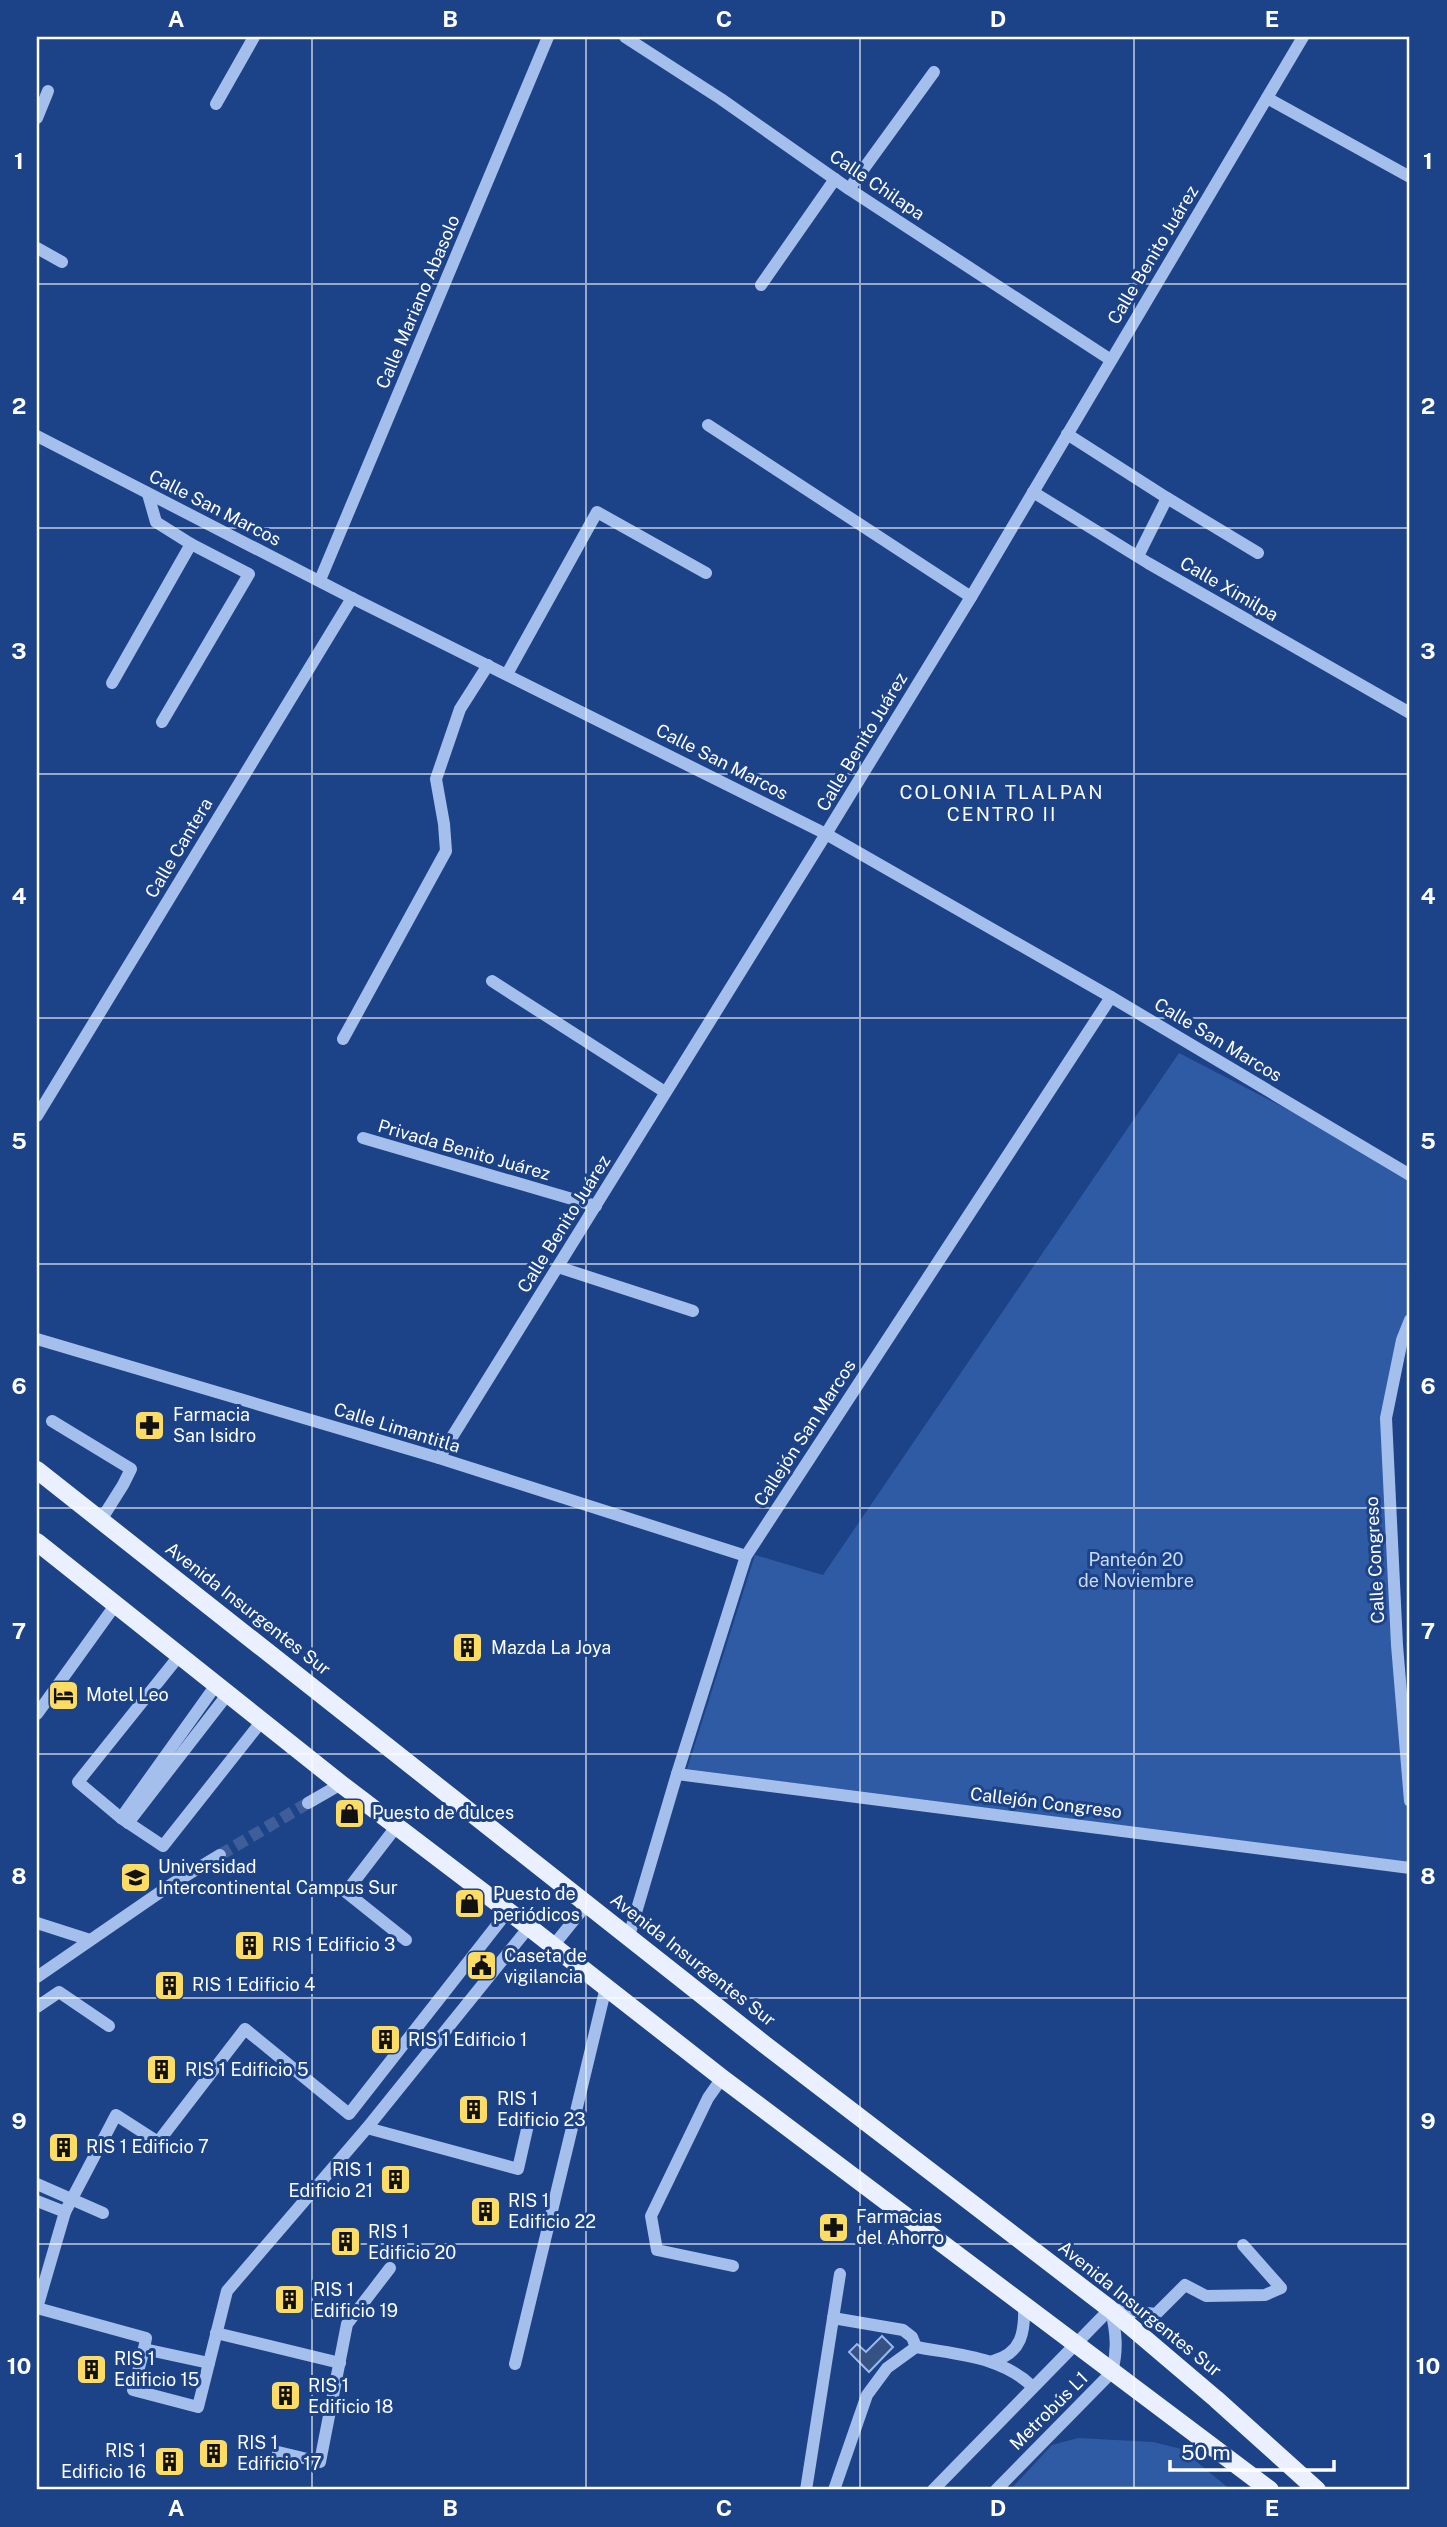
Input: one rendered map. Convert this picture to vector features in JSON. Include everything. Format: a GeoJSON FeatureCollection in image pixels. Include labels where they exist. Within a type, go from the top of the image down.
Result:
{"type":"FeatureCollection","features":[{"type":"Feature","properties":{"kind":"main road","name":"Avenida Insurgentes Sur"},"geometry":{"type":"LineString","coordinates":[[37,1469],[764,2044],[1110,2309],[1316,2488]]}},
{"type":"Feature","properties":{"kind":"main road"},"geometry":{"type":"LineString","coordinates":[[37,1542],[261,1722],[722,2078],[1270,2490]]}},
{"type":"Feature","properties":{"kind":"street"},"geometry":{"type":"LineString","coordinates":[[216,104],[254,37]]}},
{"type":"Feature","properties":{"kind":"street","name":"Calle Mariano Abasolo"},"geometry":{"type":"LineString","coordinates":[[320,580],[548,37]]}},
{"type":"Feature","properties":{"kind":"street","name":"Calle Chilapa"},"geometry":{"type":"LineString","coordinates":[[625,37],[721,99],[849,189],[1111,360]]}},
{"type":"Feature","properties":{"kind":"street","name":"Calle Benito Juárez"},"geometry":{"type":"LineString","coordinates":[[439,1458],[971,597],[1303,37]]}},
{"type":"Feature","properties":{"kind":"street"},"geometry":{"type":"LineString","coordinates":[[849,189],[934,72]]}},
{"type":"Feature","properties":{"kind":"street"},"geometry":{"type":"LineString","coordinates":[[37,118],[48,91]]}},
{"type":"Feature","properties":{"kind":"street"},"geometry":{"type":"LineString","coordinates":[[1267,98],[1410,177]]}},
{"type":"Feature","properties":{"kind":"street"},"geometry":{"type":"LineString","coordinates":[[761,285],[835,179]]}},
{"type":"Feature","properties":{"kind":"street"},"geometry":{"type":"LineString","coordinates":[[37,248],[62,262]]}},
{"type":"Feature","properties":{"kind":"street"},"geometry":{"type":"LineString","coordinates":[[708,425],[971,597]]}},
{"type":"Feature","properties":{"kind":"street"},"geometry":{"type":"LineString","coordinates":[[1067,434],[1258,553]]}},
{"type":"Feature","properties":{"kind":"street","name":"Calle San Marcos"},"geometry":{"type":"LineString","coordinates":[[37,436],[352,598],[826,834],[1111,996],[1410,1175]]}},
{"type":"Feature","properties":{"kind":"street","name":"Calle Ximilpa"},"geometry":{"type":"LineString","coordinates":[[1032,492],[1410,712]]}},
{"type":"Feature","properties":{"kind":"street"},"geometry":{"type":"LineString","coordinates":[[148,494],[156,522],[191,544],[249,574],[162,722]]}},
{"type":"Feature","properties":{"kind":"street"},"geometry":{"type":"LineString","coordinates":[[1138,556],[1167,498]]}},
{"type":"Feature","properties":{"kind":"street"},"geometry":{"type":"LineString","coordinates":[[507,674],[597,512],[706,573]]}},
{"type":"Feature","properties":{"kind":"street"},"geometry":{"type":"LineString","coordinates":[[112,683],[191,544]]}},
{"type":"Feature","properties":{"kind":"street","name":"Calle Cantera"},"geometry":{"type":"LineString","coordinates":[[37,1116],[352,598]]}},
{"type":"Feature","properties":{"kind":"street"},"geometry":{"type":"LineString","coordinates":[[343,1039],[446,851],[436,779],[460,709],[488,665]]}},
{"type":"Feature","properties":{"kind":"street"},"geometry":{"type":"LineString","coordinates":[[492,981],[665,1092]]}},
{"type":"Feature","properties":{"kind":"street","name":"Callejón San Marcos"},"geometry":{"type":"LineString","coordinates":[[629,1936],[746,1556],[1111,996]]}},
{"type":"Feature","properties":{"kind":"street","name":"Privada Benito Juárez"},"geometry":{"type":"LineString","coordinates":[[363,1138],[596,1206]]}},
{"type":"Feature","properties":{"kind":"street"},"geometry":{"type":"LineString","coordinates":[[558,1266],[693,1311]]}},
{"type":"Feature","properties":{"kind":"street","name":"Calle Congreso"},"geometry":{"type":"LineString","coordinates":[[1410,1320],[1402,1340],[1386,1418],[1404,1645],[1410,1801]]}},
{"type":"Feature","properties":{"kind":"street","name":"Calle Limantitla"},"geometry":{"type":"LineString","coordinates":[[37,1339],[439,1458],[746,1556]]}},
{"type":"Feature","properties":{"kind":"street"},"geometry":{"type":"LineString","coordinates":[[52,1421],[131,1469],[101,1520]]}},
{"type":"Feature","properties":{"kind":"street"},"geometry":{"type":"LineString","coordinates":[[37,1714],[116,1604]]}},
{"type":"Feature","properties":{"kind":"street"},"geometry":{"type":"LineString","coordinates":[[179,1656],[78,1782],[125,1820],[163,1846],[261,1722]]}},
{"type":"Feature","properties":{"kind":"street"},"geometry":{"type":"LineString","coordinates":[[125,1820],[221,1690]]}},
{"type":"Feature","properties":{"kind":"street","name":"Callejón Congreso"},"geometry":{"type":"LineString","coordinates":[[677,1774],[1410,1868]]}},
{"type":"Feature","properties":{"kind":"street"},"geometry":{"type":"LineString","coordinates":[[308,1803],[341,1784]]}},
{"type":"Feature","properties":{"kind":"street"},"geometry":{"type":"LineString","coordinates":[[396,1826],[346,1892],[406,1940]]}},
{"type":"Feature","properties":{"kind":"street"},"geometry":{"type":"LineString","coordinates":[[37,1977],[172,1884],[220,1855]]}},
{"type":"Feature","properties":{"kind":"street"},"geometry":{"type":"LineString","coordinates":[[553,1946],[587,1903]]}},
{"type":"Feature","properties":{"kind":"street"},"geometry":{"type":"LineString","coordinates":[[508,1911],[349,2115],[245,2029],[158,2142],[116,2115],[65,2212],[37,2309],[146,2338],[133,2390],[198,2407],[226,2291],[367,2128],[529,1927]]}},
{"type":"Feature","properties":{"kind":"street"},"geometry":{"type":"LineString","coordinates":[[37,1923],[90,1940]]}},
{"type":"Feature","properties":{"kind":"street"},"geometry":{"type":"LineString","coordinates":[[515,2364],[607,1987]]}},
{"type":"Feature","properties":{"kind":"street"},"geometry":{"type":"LineString","coordinates":[[37,2007],[59,1992],[109,2026]]}},
{"type":"Feature","properties":{"kind":"street"},"geometry":{"type":"LineString","coordinates":[[722,2078],[708,2098],[650,2216],[657,2250],[733,2266]]}},
{"type":"Feature","properties":{"kind":"street"},"geometry":{"type":"LineString","coordinates":[[367,2128],[518,2169],[530,2116]]}},
{"type":"Feature","properties":{"kind":"street"},"geometry":{"type":"LineString","coordinates":[[37,2184],[103,2213]]}},
{"type":"Feature","properties":{"kind":"street"},"geometry":{"type":"LineString","coordinates":[[37,2201],[65,2212]]}},
{"type":"Feature","properties":{"kind":"street"},"geometry":{"type":"LineString","coordinates":[[933,2490],[1110,2309],[1156,2314],[1185,2285],[1206,2296],[1265,2295],[1281,2288],[1243,2245]]}},
{"type":"Feature","properties":{"kind":"street"},"geometry":{"type":"LineString","coordinates":[[278,2452],[320,2462],[347,2324],[390,2268]]}},
{"type":"Feature","properties":{"kind":"street"},"geometry":{"type":"LineString","coordinates":[[806,2490],[840,2274]]}},
{"type":"Feature","properties":{"kind":"street"},"geometry":{"type":"LineString","coordinates":[[999,2361],[1013,2352],[1019,2344],[1025,2324],[1024,2305]]}},
{"type":"Feature","properties":{"kind":"street","name":"Metrobús L1"},"geometry":{"type":"LineString","coordinates":[[996,2490],[1112,2372],[1116,2356],[1116,2332],[1110,2309]]}},
{"type":"Feature","properties":{"kind":"street"},"geometry":{"type":"LineString","coordinates":[[833,2318],[903,2330],[912,2337],[916,2347]]}},
{"type":"Feature","properties":{"kind":"street"},"geometry":{"type":"LineString","coordinates":[[216,2333],[340,2363]]}},
{"type":"Feature","properties":{"kind":"street"},"geometry":{"type":"LineString","coordinates":[[834,2490],[867,2395],[887,2368],[916,2347],[999,2361],[1033,2387]]}},
{"type":"Feature","properties":{"kind":"street"},"geometry":{"type":"LineString","coordinates":[[144,2348],[209,2363]]}},
{"type":"Feature","properties":{"kind":"green space","name":"Panteón 20 de Noviembre"},"geometry":{"type":"Polygon","coordinates":[[[1179,1053],[1410,1173],[1410,1318],[1384,1420],[1408,1787],[1410,1863],[687,1769],[755,1555],[823,1575],[1179,1053]]]}},
{"type":"Feature","properties":{"kind":"green space"},"geometry":{"type":"Polygon","coordinates":[[[1078,2438],[1153,2442],[1181,2449],[1231,2490],[1010,2490],[1052,2445],[1078,2438]]]}},
{"type":"Feature","properties":{"kind":"shaded area"},"geometry":{"type":"Polygon","coordinates":[[[882,2336],[893,2347],[869,2372],[849,2352],[857,2344],[866,2352],[882,2336]]]}},
{"type":"Feature","properties":{"kind":"tunnel"},"geometry":{"type":"LineString","coordinates":[[220,1855],[308,1803]]}},
{"type":"Feature","properties":{"kind":"place","name":"Farmacia San Isidro"},"geometry":{"type":"Point","coordinates":[150,1425]}},
{"type":"Feature","properties":{"kind":"place","name":"Mazda La Joya"},"geometry":{"type":"Point","coordinates":[468,1648]}},
{"type":"Feature","properties":{"kind":"place","name":"Motel Leo"},"geometry":{"type":"Point","coordinates":[63,1695]}},
{"type":"Feature","properties":{"kind":"place","name":"Puesto de dulces"},"geometry":{"type":"Point","coordinates":[349,1813]}},
{"type":"Feature","properties":{"kind":"place","name":"Universidad Intercontinental Campus Sur"},"geometry":{"type":"Point","coordinates":[135,1877]}},
{"type":"Feature","properties":{"kind":"place","name":"Puesto de periódicos"},"geometry":{"type":"Point","coordinates":[470,1904]}},
{"type":"Feature","properties":{"kind":"place","name":"RIS 1 Edificio 3"},"geometry":{"type":"Point","coordinates":[249,1945]}},
{"type":"Feature","properties":{"kind":"place","name":"Caseta de vigilancia"},"geometry":{"type":"Point","coordinates":[481,1966]}},
{"type":"Feature","properties":{"kind":"place","name":"RIS 1 Edificio 4"},"geometry":{"type":"Point","coordinates":[169,1985]}},
{"type":"Feature","properties":{"kind":"place","name":"RIS 1 Edificio 1"},"geometry":{"type":"Point","coordinates":[385,2040]}},
{"type":"Feature","properties":{"kind":"place","name":"RIS 1 Edificio 5"},"geometry":{"type":"Point","coordinates":[162,2070]}},
{"type":"Feature","properties":{"kind":"place","name":"RIS 1 Edificio 23"},"geometry":{"type":"Point","coordinates":[474,2109]}},
{"type":"Feature","properties":{"kind":"place","name":"RIS 1 Edificio 7"},"geometry":{"type":"Point","coordinates":[63,2147]}},
{"type":"Feature","properties":{"kind":"place","name":"RIS 1 Edificio 21"},"geometry":{"type":"Point","coordinates":[396,2180]}},
{"type":"Feature","properties":{"kind":"place","name":"RIS 1 Edificio 22"},"geometry":{"type":"Point","coordinates":[485,2211]}},
{"type":"Feature","properties":{"kind":"place","name":"Farmacias del Ahorro"},"geometry":{"type":"Point","coordinates":[833,2227]}},
{"type":"Feature","properties":{"kind":"place","name":"RIS 1 Edificio 20"},"geometry":{"type":"Point","coordinates":[345,2242]}},
{"type":"Feature","properties":{"kind":"place","name":"RIS 1 Edificio 19"},"geometry":{"type":"Point","coordinates":[290,2300]}},
{"type":"Feature","properties":{"kind":"place","name":"RIS 1 Edificio 15"},"geometry":{"type":"Point","coordinates":[91,2369]}},
{"type":"Feature","properties":{"kind":"place","name":"RIS 1 Edificio 18"},"geometry":{"type":"Point","coordinates":[285,2396]}},
{"type":"Feature","properties":{"kind":"place","name":"RIS 1 Edificio 17"},"geometry":{"type":"Point","coordinates":[214,2453]}},
{"type":"Feature","properties":{"kind":"place","name":"RIS 1 Edificio 16"},"geometry":{"type":"Point","coordinates":[169,2461]}},
{"type":"Feature","properties":{"kind":"district","name":"COLONIA TLALPAN CENTRO II"},"geometry":{"type":"Point","coordinates":[1002,803]}}]}
